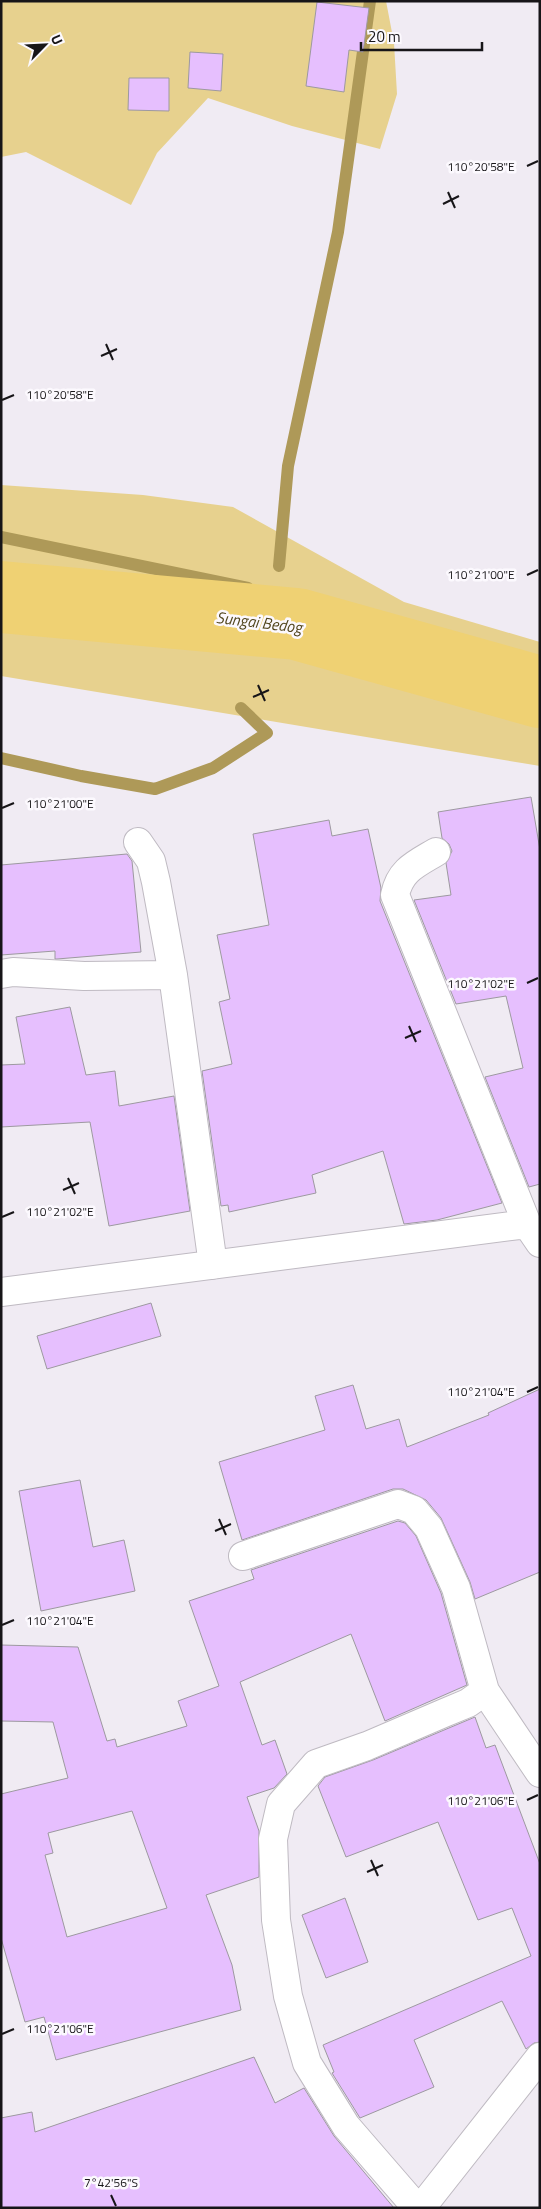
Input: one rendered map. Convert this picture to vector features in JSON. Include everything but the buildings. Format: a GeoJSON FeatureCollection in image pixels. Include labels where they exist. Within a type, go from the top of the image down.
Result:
{"type":"FeatureCollection","features":[{"type":"Feature","properties":{"kind":"street"},"geometry":{"type":"LineString","coordinates":[[138,842],[151,862],[156,882],[172,975],[213,1265]]}},
{"type":"Feature","properties":{"kind":"street"},"geometry":{"type":"LineString","coordinates":[[1,1292],[213,1265],[534,1234],[395,895],[397,881],[404,873],[436,852]]}},
{"type":"Feature","properties":{"kind":"street"},"geometry":{"type":"LineString","coordinates":[[1,974],[13,972],[84,976],[172,975]]}},
{"type":"Feature","properties":{"kind":"street"},"geometry":{"type":"LineString","coordinates":[[243,1556],[398,1504],[414,1510],[429,1528],[456,1588],[485,1691],[540,1773]]}},
{"type":"Feature","properties":{"kind":"street"},"geometry":{"type":"LineString","coordinates":[[485,1691],[468,1703],[368,1746],[316,1764],[281,1804],[272,1839],[276,1920],[288,1996],[307,2063],[346,2126],[419,2208],[540,2057]]}},
{"type":"Feature","properties":{"kind":"shaded area"},"geometry":{"type":"Polygon","coordinates":[[[1,1],[386,1],[394,43],[397,94],[380,149],[292,126],[208,98],[157,153],[131,205],[26,152],[1,157],[1,1]]]}},
{"type":"Feature","properties":{"kind":"shaded area"},"geometry":{"type":"Polygon","coordinates":[[[1,485],[143,495],[233,507],[404,602],[540,642],[540,766],[1,676],[1,485]]]}},
{"type":"Feature","properties":{"kind":"waterway"},"geometry":{"type":"LineString","coordinates":[[279,566],[288,466],[338,232],[370,1]]}},
{"type":"Feature","properties":{"kind":"waterway"},"geometry":{"type":"LineString","coordinates":[[1,537],[248,588]]}},
{"type":"Feature","properties":{"kind":"waterway","name":"Sungai Bedog"},"geometry":{"type":"LineString","coordinates":[[1,597],[297,624],[540,692]]}},
{"type":"Feature","properties":{"kind":"waterway"},"geometry":{"type":"LineString","coordinates":[[1,758],[81,776],[155,789],[213,768],[267,733],[241,708]]}}]}
